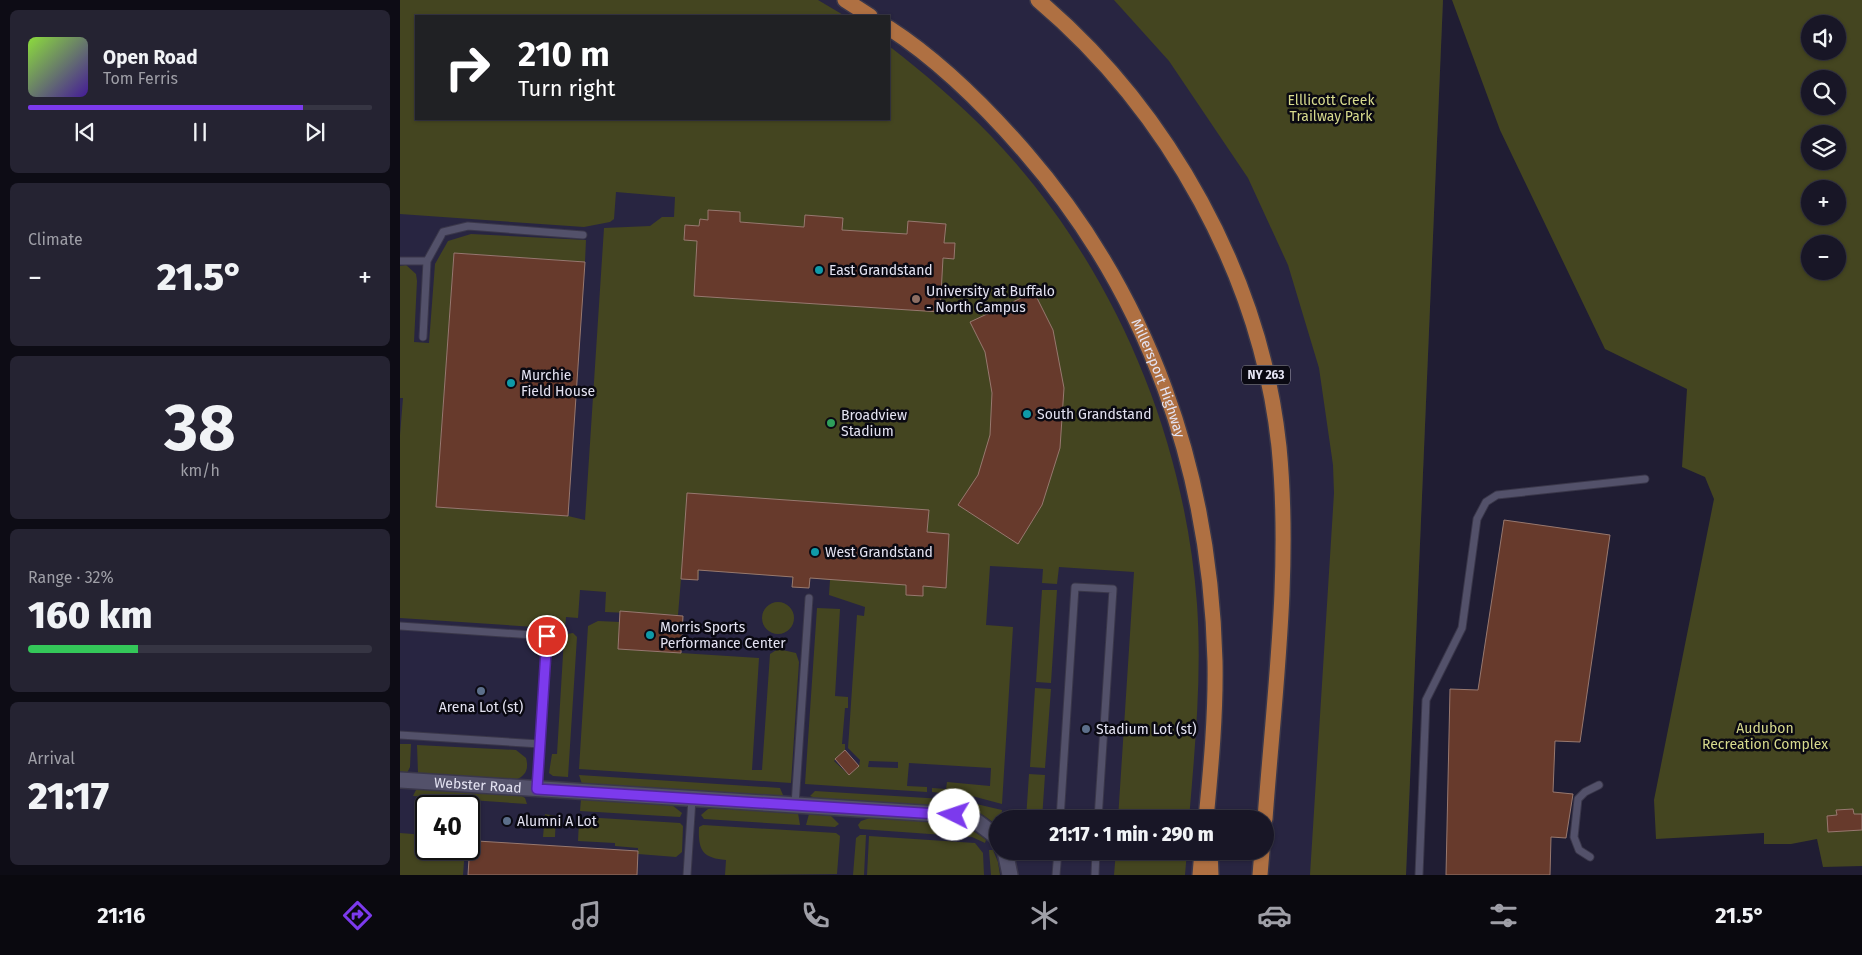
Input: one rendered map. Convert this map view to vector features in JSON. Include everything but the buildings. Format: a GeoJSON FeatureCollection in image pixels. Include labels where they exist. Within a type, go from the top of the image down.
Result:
{"type":"FeatureCollection","features":[{"type":"Feature","properties":{"kind":"main road"},"geometry":{"type":"LineString","coordinates":[[845,0],[868,15]]}},
{"type":"Feature","properties":{"kind":"main road","name":"NY 263"},"geometry":{"type":"LineString","coordinates":[[1038,0],[1128,91],[1156,128],[1212,222],[1236,277],[1254,328],[1270,389],[1279,447],[1282,495],[1283,584],[1265,810]]}},
{"type":"Feature","properties":{"kind":"main road","name":"Millersport Highway"},"geometry":{"type":"LineString","coordinates":[[890,29],[945,71],[997,120],[1044,174],[1092,238],[1122,290],[1148,344],[1170,403],[1190,469],[1206,542],[1215,663],[1206,810]]}},
{"type":"Feature","properties":{"kind":"main road"},"geometry":{"type":"LineString","coordinates":[[1200,875],[1201,860]]}},
{"type":"Feature","properties":{"kind":"main road"},"geometry":{"type":"LineString","coordinates":[[1210,860],[1211,875]]}},
{"type":"Feature","properties":{"kind":"main road"},"geometry":{"type":"LineString","coordinates":[[1260,875],[1261,860]]}},
{"type":"Feature","properties":{"kind":"street","name":"Webster Road"},"geometry":{"type":"LineString","coordinates":[[400,780],[960,816],[984,826],[989,830]]}},
{"type":"Feature","properties":{"kind":"street"},"geometry":{"type":"LineString","coordinates":[[1007,860],[1010,875]]}},
{"type":"Feature","properties":{"kind":"lane"},"geometry":{"type":"LineString","coordinates":[[423,337],[427,261],[443,232],[468,226],[583,235]]}},
{"type":"Feature","properties":{"kind":"lane"},"geometry":{"type":"LineString","coordinates":[[400,261],[427,261]]}},
{"type":"Feature","properties":{"kind":"lane"},"geometry":{"type":"LineString","coordinates":[[1419,875],[1426,700],[1462,628],[1477,519],[1486,502],[1497,494],[1645,479]]}},
{"type":"Feature","properties":{"kind":"lane"},"geometry":{"type":"LineString","coordinates":[[1061,810],[1075,587],[1114,589],[1099,810]]}},
{"type":"Feature","properties":{"kind":"lane"},"geometry":{"type":"LineString","coordinates":[[795,806],[809,598]]}},
{"type":"Feature","properties":{"kind":"lane"},"geometry":{"type":"LineString","coordinates":[[400,626],[547,636],[537,789]]}},
{"type":"Feature","properties":{"kind":"lane"},"geometry":{"type":"LineString","coordinates":[[400,735],[540,744]]}},
{"type":"Feature","properties":{"kind":"lane"},"geometry":{"type":"LineString","coordinates":[[1590,857],[1579,850],[1574,844],[1578,799],[1585,792],[1598,785]]}},
{"type":"Feature","properties":{"kind":"lane"},"geometry":{"type":"LineString","coordinates":[[687,875],[692,799]]}},
{"type":"Feature","properties":{"kind":"lane"},"geometry":{"type":"LineString","coordinates":[[1056,875],[1057,860]]}},
{"type":"Feature","properties":{"kind":"lane"},"geometry":{"type":"LineString","coordinates":[[1095,875],[1096,860]]}},
{"type":"Feature","properties":{"kind":"shaded area","name":"University at Buffalo - North Campus"},"geometry":{"type":"Polygon","coordinates":[[[400,0],[1443,0],[1406,875],[400,875],[400,0]]]}},
{"type":"Feature","properties":{"kind":"green space"},"geometry":{"type":"Polygon","coordinates":[[[400,0],[818,0],[843,15],[415,15],[415,120],[890,120],[890,47],[929,78],[991,136],[1034,185],[1072,238],[1105,293],[1134,352],[1158,413],[1176,475],[1189,539],[1197,604],[1199,658],[1190,810],[1119,810],[1134,572],[1059,567],[1057,584],[1042,583],[1043,569],[990,566],[986,625],[1013,627],[1002,804],[972,796],[932,792],[932,788],[946,789],[947,782],[990,786],[991,768],[909,763],[907,786],[927,787],[927,792],[805,784],[817,608],[840,609],[835,696],[848,697],[848,708],[845,708],[842,744],[845,744],[845,750],[834,761],[849,775],[859,766],[860,760],[848,748],[857,615],[864,616],[865,607],[829,595],[830,580],[810,578],[809,588],[792,587],[792,577],[699,570],[698,580],[681,579],[678,615],[605,612],[606,592],[580,590],[578,618],[566,617],[565,629],[400,618],[400,435],[403,398],[400,398],[400,266],[406,265],[416,274],[414,342],[429,343],[435,264],[448,241],[471,234],[586,240],[585,262],[454,253],[436,507],[568,516],[585,520],[604,228],[650,226],[662,217],[674,217],[675,197],[616,192],[614,219],[610,222],[584,227],[400,214],[400,0]],[[869,761],[868,767],[898,768],[898,762],[869,761]]]}},
{"type":"Feature","properties":{"kind":"green space","name":"Elllicott Creek Trailway Park"},"geometry":{"type":"Polygon","coordinates":[[[1114,0],[1443,0],[1406,875],[1310,875],[1334,493],[1333,465],[1319,368],[1288,265],[1248,178],[1169,61],[1114,0]]]}},
{"type":"Feature","properties":{"kind":"green space","name":"Audubon Recreation Complex"},"geometry":{"type":"Polygon","coordinates":[[[1452,0],[1862,0],[1862,866],[1823,867],[1817,839],[1791,844],[1764,844],[1764,833],[1656,839],[1654,800],[1714,499],[1705,477],[1682,467],[1687,389],[1605,349],[1500,130],[1452,0]]]}},
{"type":"Feature","properties":{"kind":"green space"},"geometry":{"type":"Polygon","coordinates":[[[1042,590],[1057,590],[1051,683],[1036,682],[1042,590]]]}},
{"type":"Feature","properties":{"kind":"green space"},"geometry":{"type":"Polygon","coordinates":[[[778,602],[789,607],[794,618],[789,629],[778,634],[767,629],[762,618],[767,607],[778,602]]]}},
{"type":"Feature","properties":{"kind":"green space"},"geometry":{"type":"Polygon","coordinates":[[[598,621],[620,622],[618,649],[759,658],[752,770],[762,770],[770,654],[778,649],[796,653],[799,662],[791,783],[579,769],[588,626],[598,621]]]}},
{"type":"Feature","properties":{"kind":"green space"},"geometry":{"type":"Polygon","coordinates":[[[573,633],[577,637],[568,777],[553,776],[549,773],[552,754],[557,754],[564,638],[567,634],[573,633]]]}},
{"type":"Feature","properties":{"kind":"green space"},"geometry":{"type":"Polygon","coordinates":[[[1035,688],[1051,689],[1045,768],[1030,767],[1035,688]]]}},
{"type":"Feature","properties":{"kind":"green space"},"geometry":{"type":"Polygon","coordinates":[[[400,744],[411,744],[410,767],[407,773],[400,772],[400,744]]]}},
{"type":"Feature","properties":{"kind":"green space"},"geometry":{"type":"Polygon","coordinates":[[[417,745],[516,750],[526,758],[527,769],[522,776],[515,780],[418,773],[417,745]]]}},
{"type":"Feature","properties":{"kind":"green space"},"geometry":{"type":"Polygon","coordinates":[[[1029,774],[1045,775],[1043,810],[1027,810],[1029,774]]]}},
{"type":"Feature","properties":{"kind":"green space"},"geometry":{"type":"Polygon","coordinates":[[[579,775],[780,788],[783,795],[776,797],[582,784],[579,775]]]}},
{"type":"Feature","properties":{"kind":"green space"},"geometry":{"type":"Polygon","coordinates":[[[417,788],[520,795],[525,798],[527,804],[480,801],[480,795],[413,796],[417,788]]]}},
{"type":"Feature","properties":{"kind":"green space"},"geometry":{"type":"Polygon","coordinates":[[[815,791],[959,800],[1002,810],[989,810],[989,819],[983,815],[961,809],[820,800],[810,796],[815,791]]]}},
{"type":"Feature","properties":{"kind":"green space"},"geometry":{"type":"Polygon","coordinates":[[[581,799],[672,805],[682,813],[680,817],[580,811],[581,799]]]}},
{"type":"Feature","properties":{"kind":"green space"},"geometry":{"type":"Polygon","coordinates":[[[708,809],[798,813],[800,825],[704,819],[701,815],[708,809]]]}},
{"type":"Feature","properties":{"kind":"green space"},"geometry":{"type":"Polygon","coordinates":[[[545,814],[556,816],[555,837],[543,837],[545,814]]]}},
{"type":"Feature","properties":{"kind":"green space"},"geometry":{"type":"Polygon","coordinates":[[[809,814],[831,816],[839,824],[835,827],[806,825],[809,814]]]}},
{"type":"Feature","properties":{"kind":"green space"},"geometry":{"type":"Polygon","coordinates":[[[584,817],[680,823],[683,826],[682,852],[676,857],[638,854],[638,848],[615,846],[615,843],[578,841],[579,821],[584,817]]]}},
{"type":"Feature","properties":{"kind":"green space"},"geometry":{"type":"Polygon","coordinates":[[[870,818],[931,820],[947,823],[962,826],[986,840],[985,843],[972,837],[860,829],[858,825],[861,821],[870,818]]]}},
{"type":"Feature","properties":{"kind":"green space"},"geometry":{"type":"Polygon","coordinates":[[[703,825],[836,833],[840,836],[837,874],[725,875],[726,860],[707,855],[701,847],[699,827],[703,825]]]}},
{"type":"Feature","properties":{"kind":"green space"},"geometry":{"type":"Polygon","coordinates":[[[400,833],[415,834],[415,860],[464,860],[463,875],[400,875],[400,833]]]}},
{"type":"Feature","properties":{"kind":"green space"},"geometry":{"type":"Polygon","coordinates":[[[860,835],[866,835],[864,875],[853,875],[856,838],[860,835]]]}},
{"type":"Feature","properties":{"kind":"green space"},"geometry":{"type":"Polygon","coordinates":[[[869,836],[975,843],[983,853],[984,875],[867,875],[869,836]]]}},
{"type":"Feature","properties":{"kind":"green space"},"geometry":{"type":"Polygon","coordinates":[[[990,860],[997,860],[1000,875],[991,875],[990,860]]]}},
{"type":"Feature","properties":{"kind":"green space"},"geometry":{"type":"Polygon","coordinates":[[[1115,860],[1186,860],[1185,875],[1114,875],[1115,860]]]}},
{"type":"Feature","properties":{"kind":"place","name":"East Grandstand"},"geometry":{"type":"Point","coordinates":[819,270]}},
{"type":"Feature","properties":{"kind":"place","name":"University at Buffalo - North Campus"},"geometry":{"type":"Point","coordinates":[916,299]}},
{"type":"Feature","properties":{"kind":"place","name":"Murchie Field House"},"geometry":{"type":"Point","coordinates":[511,383]}},
{"type":"Feature","properties":{"kind":"place","name":"South Grandstand"},"geometry":{"type":"Point","coordinates":[1027,414]}},
{"type":"Feature","properties":{"kind":"place","name":"Broadview Stadium"},"geometry":{"type":"Point","coordinates":[831,423]}},
{"type":"Feature","properties":{"kind":"place","name":"West Grandstand"},"geometry":{"type":"Point","coordinates":[815,552]}},
{"type":"Feature","properties":{"kind":"place","name":"Morris Sports Performance Center"},"geometry":{"type":"Point","coordinates":[650,635]}},
{"type":"Feature","properties":{"kind":"place","name":"Arena Lot (st)"},"geometry":{"type":"Point","coordinates":[481,691]}},
{"type":"Feature","properties":{"kind":"place","name":"Stadium Lot (st)"},"geometry":{"type":"Point","coordinates":[1086,729]}},
{"type":"Feature","properties":{"kind":"place","name":"Alumni A Lot"},"geometry":{"type":"Point","coordinates":[507,821]}},
{"type":"Feature","properties":{"kind":"route"},"geometry":{"type":"LineString","coordinates":[[547,636],[537,789],[954,815]]}}]}
